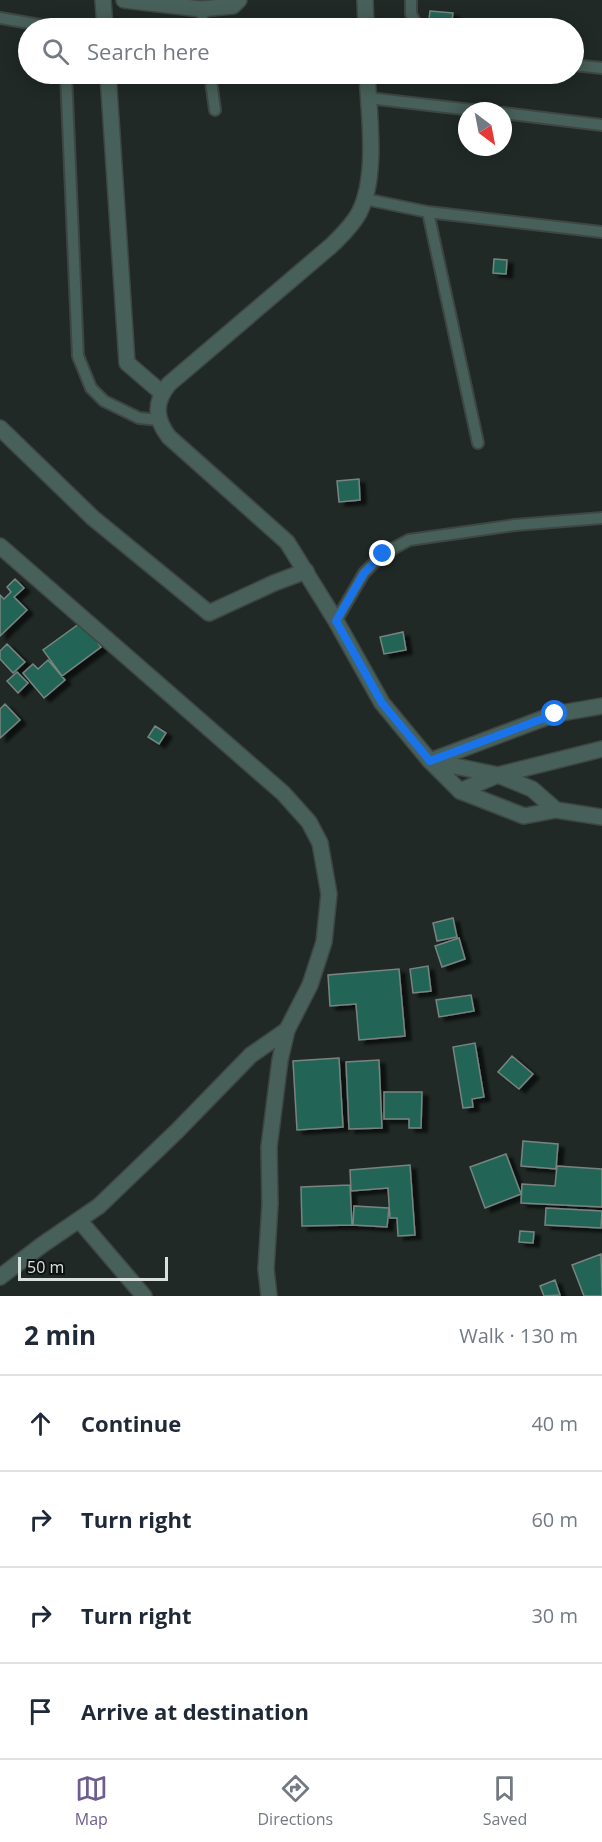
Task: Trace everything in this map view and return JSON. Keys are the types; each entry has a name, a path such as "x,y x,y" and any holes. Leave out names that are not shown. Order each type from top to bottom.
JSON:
{"street":[{"path":"103,0 104,18"},
{"path":"124,0 201,9 233,6 239,0"},
{"path":"365,0 366,18"},
{"path":"109,84 127,363 162,393"},
{"path":"367,84 370,164 365,198 359,213 332,245 169,384 158,403 161,427 169,437 281,535 306,571 382,703 430,761 460,791 524,816 556,810 602,817"},
{"path":"0,428 93,518 209,613 306,571"},
{"path":"0,546 283,793 309,822 320,843 329,894 324,942 310,985 286,1030 269,1147 268,1296"},
{"path":"430,761 555,714 602,706"},
{"path":"460,791 498,775 602,749"},
{"path":"430,761 498,775 532,789 556,810"},
{"path":"0,1276 99,1206 177,1131 251,1054 286,1030"},
{"path":"79,1220 144,1296"}],"lane":[{"path":"411,0 413,18"},
{"path":"201,9 202,18"},
{"path":"0,18 18,21"},
{"path":"584,66 602,68"},
{"path":"66,84 78,356 91,388 104,401 139,418 159,420"},
{"path":"211,84 215,110"},
{"path":"368,98 458,108"},
{"path":"512,114 602,125"},
{"path":"365,198 428,212 602,232"},
{"path":"428,212 478,443"},
{"path":"336,621 364,573 383,554 409,540 515,525 602,518"}],"building":[{"path":"430,11 453,13 452,18 429,18"},
{"path":"494,259 507,260 506,274 493,273"},
{"path":"359,479 360,500 339,502 337,481"},
{"path":"15,579 24,588 14,597 27,610 0,636 0,595 4,599 11,592 7,587"},
{"path":"83,621 101,647 62,676 43,650"},
{"path":"403,632 406,650 384,654 380,637"},
{"path":"7,644 25,662 13,673 0,659 0,651"},
{"path":"48,660 65,680 44,698 23,673 33,664 38,669"},
{"path":"17,672 28,683 18,693 7,681"},
{"path":"5,704 20,720 0,738 0,709"},
{"path":"155,726 166,733 159,744 148,737"},
{"path":"453,918 457,937 437,941 433,923"},
{"path":"459,938 465,959 442,967 435,946"},
{"path":"428,966 431,991 413,993 410,969"},
{"path":"399,969 405,1036 359,1040 356,1004 330,1006 328,975"},
{"path":"471,995 474,1011 439,1017 436,1000"},
{"path":"475,1043 484,1097 472,1099 473,1107 463,1108 453,1047"},
{"path":"512,1056 533,1074 519,1089 498,1072"},
{"path":"339,1058 343,1127 297,1130 293,1061"},
{"path":"379,1060 382,1128 349,1129 346,1062"},
{"path":"384,1092 422,1092 421,1128 409,1128 409,1119 384,1119"},
{"path":"523,1141 558,1144 556,1169 521,1166"},
{"path":"506,1154 521,1194 485,1208 470,1167"},
{"path":"410,1165 415,1235 398,1236 397,1218 390,1218 388,1188 351,1191 350,1170"},
{"path":"557,1166 602,1169 602,1207 521,1203 522,1184 555,1186"},
{"path":"350,1185 352,1225 302,1226 301,1187"},
{"path":"354,1206 389,1208 387,1227 353,1225"},
{"path":"546,1208 602,1211 601,1228 545,1225"},
{"path":"520,1231 534,1232 533,1243 519,1242"},
{"path":"601,1254 602,1296 584,1296 572,1265"},
{"path":"555,1280 560,1295 544,1296 540,1286"}],"route":[{"path":"383,554 364,573 336,621 382,703 430,761 555,714"}]}
